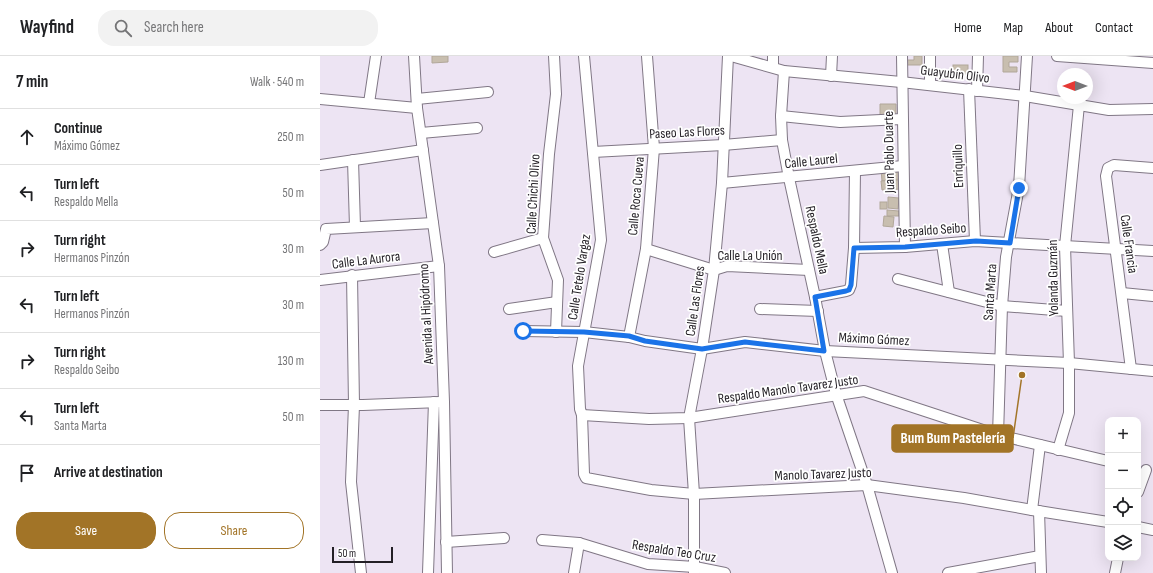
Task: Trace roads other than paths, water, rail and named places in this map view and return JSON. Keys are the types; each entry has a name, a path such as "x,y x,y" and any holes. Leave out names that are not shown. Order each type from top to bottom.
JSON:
{"street":[{"path":"369,103 376,56"},
{"name":"Avenida al Hipódromo","path":"414,56 417,104 439,266 439,402 447,573"},
{"name":"Calle Chichi Olivo","path":"554,56 556,94 542,238 558,280 556,332"},
{"name":"Calle Tetelo Vargaz","path":"584,56 601,240 578,366 580,409 582,415 584,474 586,478"},
{"name":"Calle Roca Cueva","path":"629,336 646,249 654,148 647,56"},
{"name":"Calle Las Flores","path":"694,570 694,494 689,418 702,349 714,270 722,183 728,56"},
{"name":"Guayubín Olivo","path":"731,56 784,71 1025,96 1109,110 1153,109"},
{"path":"773,56 773,67"},
{"path":"831,76 832,56"},
{"name":"Juan Pablo Duarte","path":"902,56 901,82 905,247"},
{"path":"930,56 930,85"},
{"name":"Enriquillo","path":"976,241 973,90 978,56"},
{"name":"Santa Marta","path":"998,435 1002,306 1006,257 1010,243 1019,188 1027,56"},
{"path":"1057,56 1153,63"},
{"name":"Respaldo Mella","path":"784,71 781,116 782,140 818,311 824,351 836,394 867,485 892,573"},
{"path":"320,99 369,103 417,104 488,92"},
{"name":"Yolanda Guzmán","path":"1058,450 1070,413 1065,246 1079,105"},
{"path":"781,116 840,122 902,119"},
{"path":"421,133 477,128"},
{"name":"Paseo Las Flores","path":"593,152 723,145 782,140"},
{"path":"320,165 423,150"},
{"path":"353,160 355,228"},
{"name":"Calle Francia","path":"1131,369 1106,176 1108,168 1114,165 1153,168"},
{"name":"Calle Laurel","path":"722,183 789,178 903,166"},
{"path":"815,297 849,290 851,285 854,248 855,171"},
{"path":"320,245 323,242 323,229 433,223"},
{"path":"494,252 542,238"},
{"name":"Respaldo Seibo","path":"854,248 905,247 976,241 1153,251"},
{"path":"942,244 949,292"},
{"name":"Calle La Unión","path":"646,249 714,270 727,266 809,270"},
{"name":"Calle La Aurora","path":"320,280 352,275 439,266"},
{"path":"352,275 354,405 351,482 361,573"},
{"path":"898,279 1002,306 1068,310"},
{"path":"1122,294 1153,296"},
{"path":"508,309 557,302"},
{"path":"760,309 818,311"},
{"name":"Máximo Gómez","path":"523,331 584,332 629,336 645,341 702,349 745,342 824,351 1069,362 1153,371"},
{"name":"Respaldo Manolo Tavarez Justo","path":"582,415 649,419 689,418 836,394 864,391 998,435 1105,460"},
{"path":"320,405 439,402 428,573"},
{"path":"1040,446 1035,511 1041,573"},
{"path":"1139,489 1146,470"},
{"name":"Manolo Tavarez Justo","path":"586,478 651,490 694,494 867,485 964,498 1105,522"},
{"path":"1141,528 1153,530"},
{"path":"446,542 504,538"},
{"name":"Respaldo Teo Cruz","path":"542,540 579,543 648,568 725,573"},
{"path":"574,573 579,543"},
{"path":"948,573 981,570 1040,556"},
{"path":"1115,573 1117,561"}],"place":[{"name":"Bum Bum Pastelería","path":"1022,375"}]}
